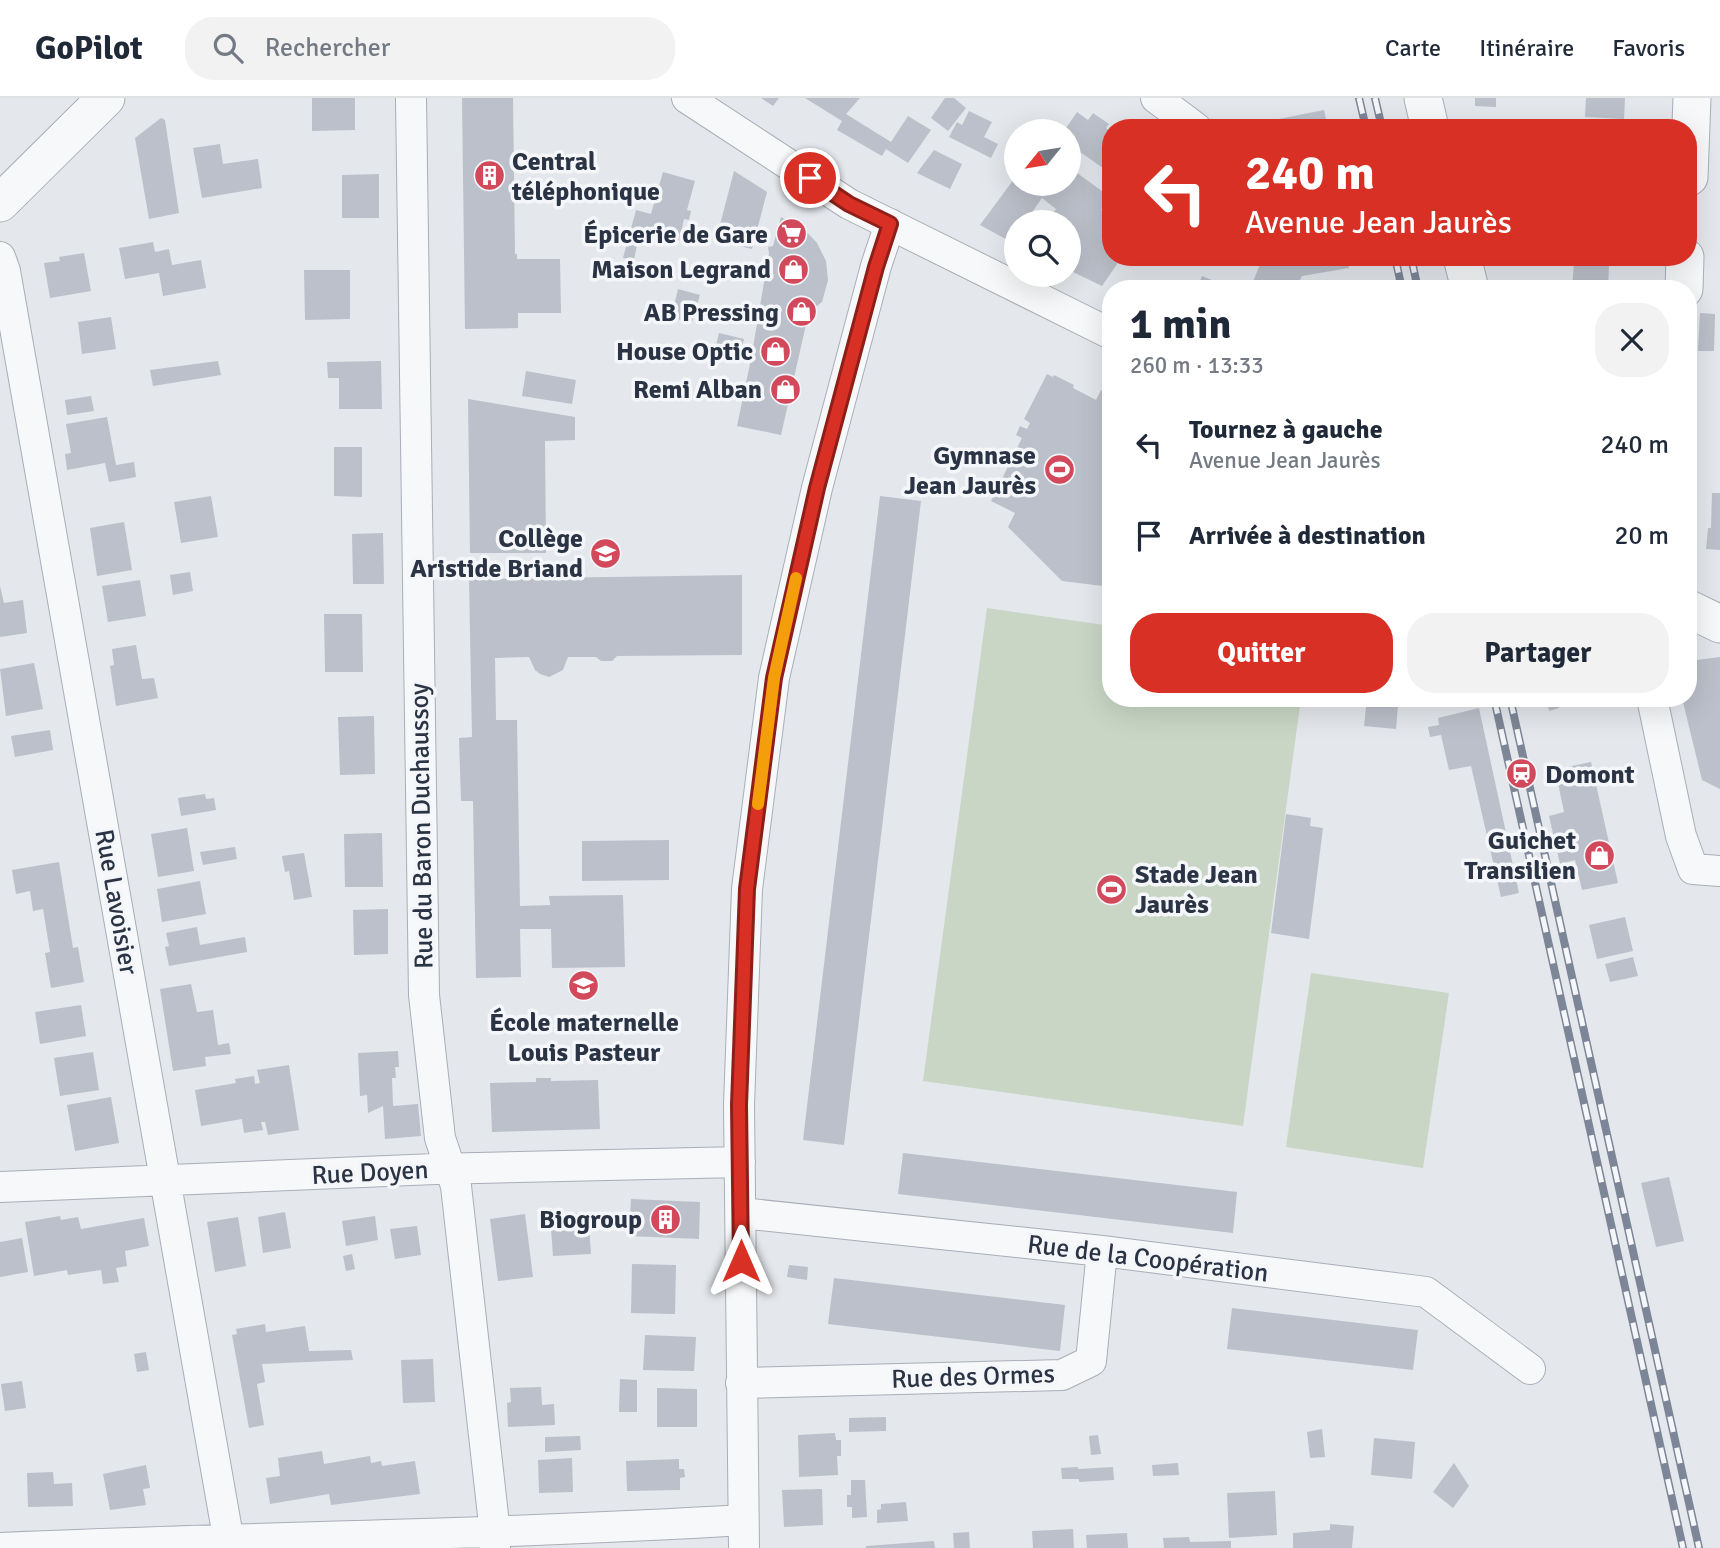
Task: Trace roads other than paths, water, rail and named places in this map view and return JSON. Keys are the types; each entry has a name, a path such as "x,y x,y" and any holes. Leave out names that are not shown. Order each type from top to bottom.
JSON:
{"street":[{"path":"0,203 106,98"},
{"name":"Rue du Baron Duchaussoy","path":"411,98 424,995 440,1138 456,1186 495,1540"},
{"path":"687,98 849,204 1102,330"},
{"path":"1156,98 1184,119"},
{"path":"1423,98 1428,119"},
{"path":"1691,119 1692,98"},
{"path":"0,1548 744,1534 740,1059 747,889 774,678 817,488 890,224"},
{"name":"Rue Lavoisier","path":"0,257 5,271 230,1543"},
{"path":"1697,613 1720,624"},
{"path":"1654,707 1681,836 1707,870"},
{"name":"Rue Doyen","path":"0,1187 451,1169 740,1162"},
{"name":"Rue de la Coopération","path":"741,1213 1102,1251 1426,1292 1530,1369"},
{"name":"Rue des Ormes","path":"741,1383 1062,1375 1091,1361 1102,1251"}],"railway":[{"path":"1359,98 1364,119"},
{"path":"1375,98 1380,119"},
{"path":"1397,266 1400,280"},
{"path":"1413,266 1416,280"},
{"path":"1496,707 1683,1548"},
{"path":"1512,707 1699,1548"}],"place":[{"name":"Central téléphonique","path":"489,176"},
{"name":"Épicerie de Gare","path":"791,234"},
{"name":"Maison Legrand","path":"794,269"},
{"name":"AB Pressing","path":"802,312"},
{"name":"House Optic","path":"776,351"},
{"name":"Remi Alban","path":"785,389"},
{"name":"Gymnase Jean Jaurès","path":"1059,470"},
{"name":"Collège Aristide Briand","path":"606,553"},
{"name":"Domont","path":"1522,774"},
{"name":"Guichet Transilien","path":"1599,855"},
{"name":"Stade Jean Jaurès","path":"1112,889"},
{"name":"École maternelle Louis Pasteur","path":"584,986"},
{"name":"Biogroup","path":"665,1219"}]}
